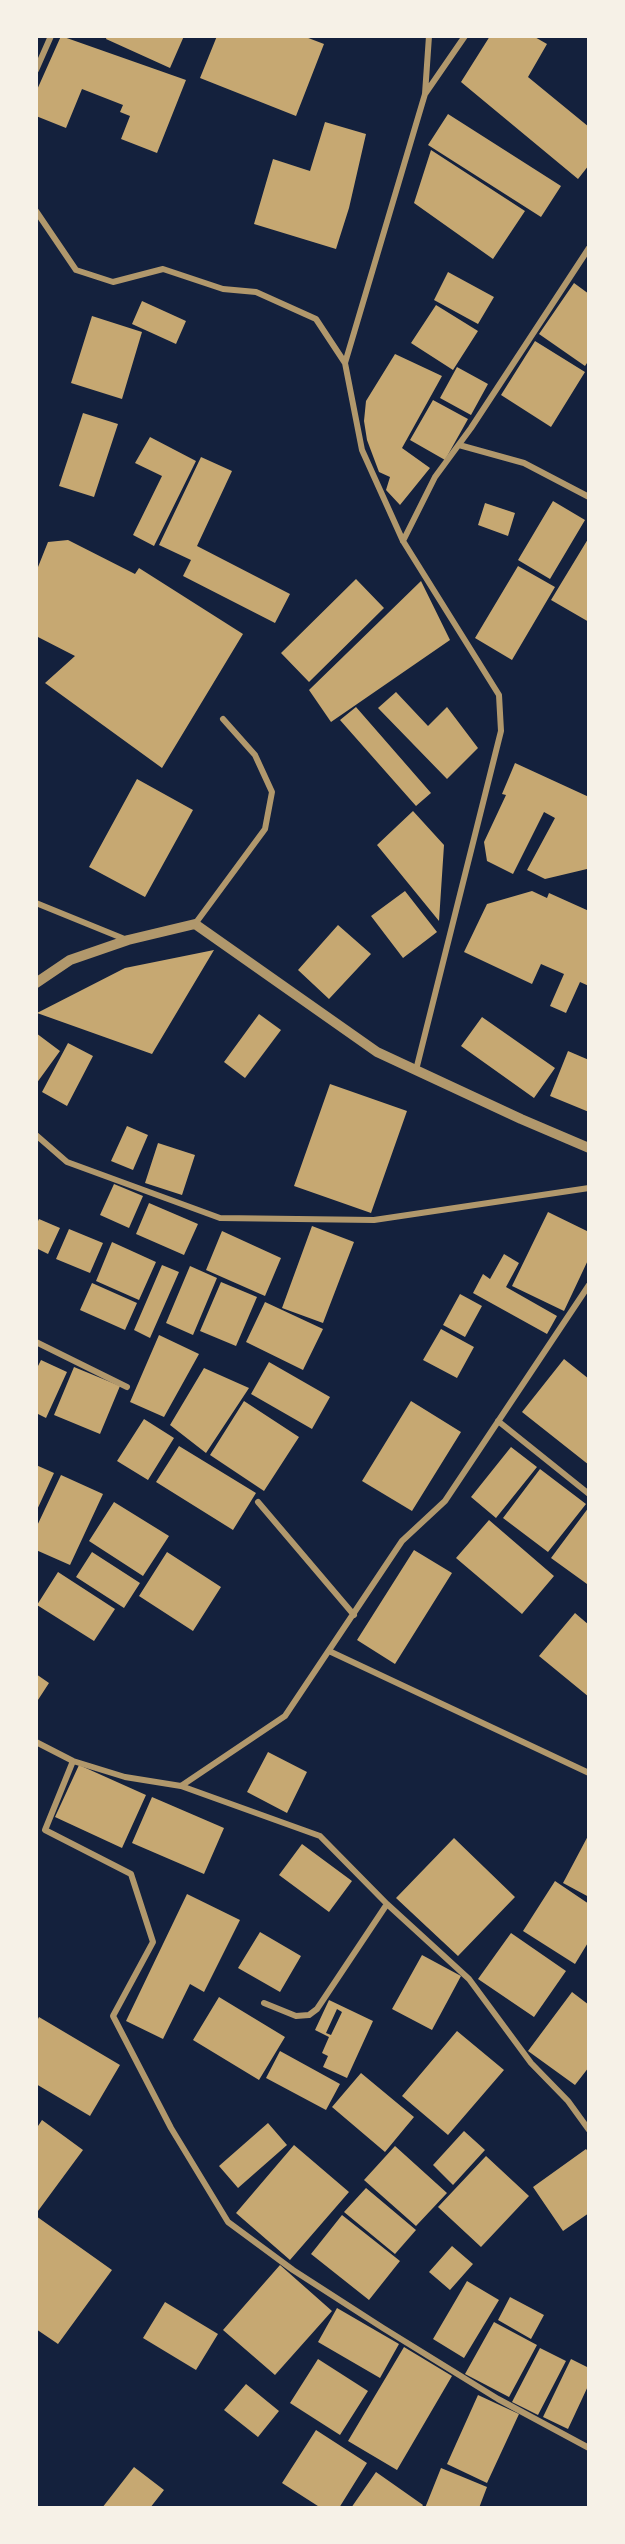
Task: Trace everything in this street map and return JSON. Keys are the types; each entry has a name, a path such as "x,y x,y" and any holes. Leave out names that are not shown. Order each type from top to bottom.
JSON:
{"street":[{"path":"36,70 51,36"},
{"path":"345,363 425,94 429,36"},
{"path":"425,94 465,36"},
{"path":"36,211 76,270 113,282 163,269 224,289 256,292 316,319 345,363 362,450 403,541 499,696 501,731 416,1070"},
{"path":"403,541 435,477 459,445 589,248"},
{"path":"459,445 524,463 589,497"},
{"path":"36,983 70,960 128,940 195,924 266,829 272,792 255,755 223,719"},
{"path":"36,903 128,940"},
{"path":"195,924 377,1052 520,1119 589,1148"},
{"path":"36,1135 67,1162 220,1218 374,1220 589,1188"},
{"path":"181,1786 285,1716 402,1541 445,1501 588,1288"},
{"path":"36,1342 127,1387"},
{"path":"498,1421 589,1494"},
{"path":"258,1502 354,1615"},
{"path":"329,1651 589,1773"},
{"path":"36,1742 73,1761 125,1776 181,1786 320,1836 387,1904 469,1979 531,2063 568,2101 589,2130"},
{"path":"73,1761 45,1830 131,1874 153,1942 113,2016 171,2128 228,2223 293,2270 383,2328 498,2399 589,2448"},
{"path":"264,2003 296,2016 309,2015 317,2009 387,1904"}],"building":[{"path":"61,36 186,80 157,153 121,139 130,116 120,112 123,105 82,89 66,128 36,116 36,92"},
{"path":"107,36 184,36 170,68 106,39"},
{"path":"217,36 303,36 324,44 296,116 200,78"},
{"path":"490,36 533,36 547,44 528,77 589,127 589,165 578,179 461,82"},
{"path":"448,114 561,186 541,217 428,145"},
{"path":"325,122 366,134 349,208 336,249 254,224 273,159 310,171"},
{"path":"431,150 525,211 493,259 414,203"},
{"path":"448,272 494,297 478,324 434,300"},
{"path":"574,283 589,294 589,360 585,366 539,334"},
{"path":"142,301 186,321 176,344 132,324"},
{"path":"436,305 478,331 453,370 411,343"},
{"path":"92,316 142,332 122,399 71,383"},
{"path":"535,341 585,372 551,427 501,395"},
{"path":"395,354 442,376 402,448 430,468 400,505 386,490 390,477 379,472 367,440 364,421 366,401"},
{"path":"457,367 488,384 471,415 440,398"},
{"path":"433,400 468,419 445,460 410,440"},
{"path":"83,413 118,424 94,497 59,486"},
{"path":"150,437 196,461 154,546 133,535 162,476 135,463"},
{"path":"201,457 232,471 197,546 290,594 275,623 183,576 191,560 159,545"},
{"path":"553,501 585,520 550,579 518,560"},
{"path":"485,503 515,513 508,536 478,525"},
{"path":"68,540 135,574 139,568 243,634 162,768 45,683 75,656 36,636 36,572 48,542"},
{"path":"589,540 589,622 551,600"},
{"path":"518,566 555,587 512,660 475,638"},
{"path":"356,579 384,608 309,682 281,653"},
{"path":"421,581 450,640 331,722 309,690"},
{"path":"396,692 428,726 447,707 478,748 447,779 378,708"},
{"path":"356,707 431,793 416,806 340,720"},
{"path":"515,763 589,797 589,866 587,869 545,879 527,870 555,818 544,812 513,874 487,861 484,842 506,795 502,794"},
{"path":"137,779 193,810 145,897 89,867"},
{"path":"413,811 444,845 439,921 377,845"},
{"path":"405,891 437,932 403,958 371,916"},
{"path":"532,891 547,898 549,893 589,911 589,986 580,982 566,1013 550,1006 564,974 541,964 532,984 464,952 487,904"},
{"path":"338,925 371,954 329,999 298,970"},
{"path":"214,950 152,1054 37,1013 125,968"},
{"path":"259,1014 281,1030 245,1078 224,1062"},
{"path":"482,1017 555,1068 534,1098 461,1046"},
{"path":"36,1033 60,1051 36,1084"},
{"path":"68,1043 93,1056 67,1106 42,1092"},
{"path":"568,1051 589,1060 589,1112 550,1096"},
{"path":"330,1084 407,1111 371,1213 294,1186"},
{"path":"127,1126 148,1135 133,1170 111,1161"},
{"path":"158,1143 195,1155 182,1195 145,1183"},
{"path":"114,1184 143,1196 129,1228 100,1215"},
{"path":"149,1203 198,1224 184,1255 136,1234"},
{"path":"548,1212 589,1232 589,1258 564,1311 512,1286"},
{"path":"39,1219 60,1228 48,1254 36,1248 36,1225"},
{"path":"312,1226 354,1242 323,1323 282,1308"},
{"path":"69,1229 103,1243 90,1273 56,1259"},
{"path":"222,1231 281,1258 265,1296 206,1270"},
{"path":"112,1242 156,1262 139,1300 96,1281"},
{"path":"504,1254 519,1263 506,1287 557,1316 547,1334 473,1293 483,1274 490,1279"},
{"path":"162,1265 179,1272 150,1338 134,1330"},
{"path":"190,1266 217,1278 193,1335 166,1323"},
{"path":"221,1282 257,1297 236,1346 200,1331"},
{"path":"92,1283 137,1303 125,1330 80,1310"},
{"path":"460,1294 482,1306 465,1337 443,1325"},
{"path":"265,1302 323,1329 303,1370 246,1342"},
{"path":"441,1329 474,1347 457,1378 423,1360"},
{"path":"159,1335 199,1354 164,1417 130,1402"},
{"path":"564,1359 589,1379 589,1465 522,1412"},
{"path":"41,1360 67,1372 46,1418 36,1413 36,1370"},
{"path":"269,1362 330,1397 312,1429 251,1394"},
{"path":"74,1367 120,1386 100,1434 54,1415"},
{"path":"204,1368 249,1388 206,1453 170,1425"},
{"path":"244,1401 299,1437 264,1491 210,1455"},
{"path":"411,1401 461,1432 412,1511 362,1481"},
{"path":"144,1419 174,1438 148,1480 117,1461"},
{"path":"179,1446 256,1493 233,1530 156,1482"},
{"path":"511,1447 537,1467 496,1518 471,1497"},
{"path":"36,1465 54,1473 36,1512"},
{"path":"540,1469 586,1504 548,1552 503,1518"},
{"path":"61,1475 103,1494 70,1565 36,1550 36,1528"},
{"path":"114,1502 169,1536 143,1576 89,1541"},
{"path":"589,1507 589,1582 587,1584 551,1558"},
{"path":"489,1520 554,1576 522,1614 456,1558"},
{"path":"414,1550 452,1573 395,1664 357,1640"},
{"path":"92,1552 140,1583 124,1608 76,1577"},
{"path":"167,1552 221,1587 193,1631 139,1596"},
{"path":"58,1572 115,1609 94,1641 37,1605"},
{"path":"575,1613 589,1625 589,1697 539,1656"},
{"path":"36,1674 49,1683 36,1703"},
{"path":"268,1752 307,1772 287,1813 247,1792"},
{"path":"79,1765 146,1795 122,1848 55,1817"},
{"path":"152,1797 224,1828 204,1874 132,1843"},
{"path":"589,1834 589,1897 563,1883"},
{"path":"454,1838 515,1897 458,1956 396,1898"},
{"path":"302,1844 352,1881 329,1912 279,1875"},
{"path":"555,1881 589,1904 589,1941 575,1964 523,1931"},
{"path":"187,1894 240,1920 204,1992 190,1984 163,2039 126,2021"},
{"path":"260,1932 301,1956 280,1992 238,1968"},
{"path":"511,1933 566,1971 534,2017 478,1979"},
{"path":"422,1955 461,1976 432,2030 392,2009"},
{"path":"572,1992 589,2005 589,2067 575,2085 528,2051"},
{"path":"219,1997 285,2037 259,2080 193,2040"},
{"path":"329,2000 373,2021 347,2078 323,2067 328,2056 322,2053 329,2037 315,2030","holes":["337,2009 342,2012 331,2035 326,2033"]},
{"path":"39,2017 120,2065 90,2116 36,2084 36,2023"},
{"path":"457,2031 504,2070 448,2135 402,2096"},
{"path":"280,2051 340,2084 326,2110 266,2078"},
{"path":"361,2073 414,2117 385,2152 332,2107"},
{"path":"42,2120 83,2150 38,2211 36,2209 36,2129"},
{"path":"268,2123 287,2145 238,2188 219,2166"},
{"path":"464,2131 485,2150 453,2185 433,2165"},
{"path":"294,2145 349,2192 290,2260 236,2213"},
{"path":"395,2146 447,2193 416,2226 364,2180"},
{"path":"586,2149 589,2153 589,2213 563,2231 533,2187"},
{"path":"486,2156 529,2196 481,2247 438,2207"},
{"path":"366,2188 416,2230 395,2254 344,2212"},
{"path":"342,2215 400,2261 369,2300 311,2254"},
{"path":"36,2216 112,2270 58,2344 36,2329"},
{"path":"452,2246 473,2264 450,2290 429,2272"},
{"path":"280,2265 332,2311 275,2375 223,2330"},
{"path":"467,2281 499,2300 464,2358 433,2339"},
{"path":"510,2297 544,2315 531,2339 498,2320"},
{"path":"165,2302 218,2334 196,2370 143,2338"},
{"path":"337,2308 399,2344 380,2378 318,2342"},
{"path":"494,2322 537,2345 509,2397 465,2374"},
{"path":"404,2347 452,2376 397,2470 348,2441"},
{"path":"540,2348 566,2361 538,2415 512,2402"},
{"path":"318,2359 368,2391 340,2435 290,2403"},
{"path":"571,2359 589,2368 589,2384 568,2429 543,2417"},
{"path":"246,2384 279,2411 258,2437 224,2410"},
{"path":"478,2395 519,2414 487,2483 447,2464"},
{"path":"316,2430 367,2463 339,2508 321,2508 282,2483"},
{"path":"134,2467 164,2490 150,2508 102,2508"},
{"path":"441,2468 487,2487 479,2508 425,2508"},
{"path":"376,2472 423,2505 421,2508 351,2508"}]}
